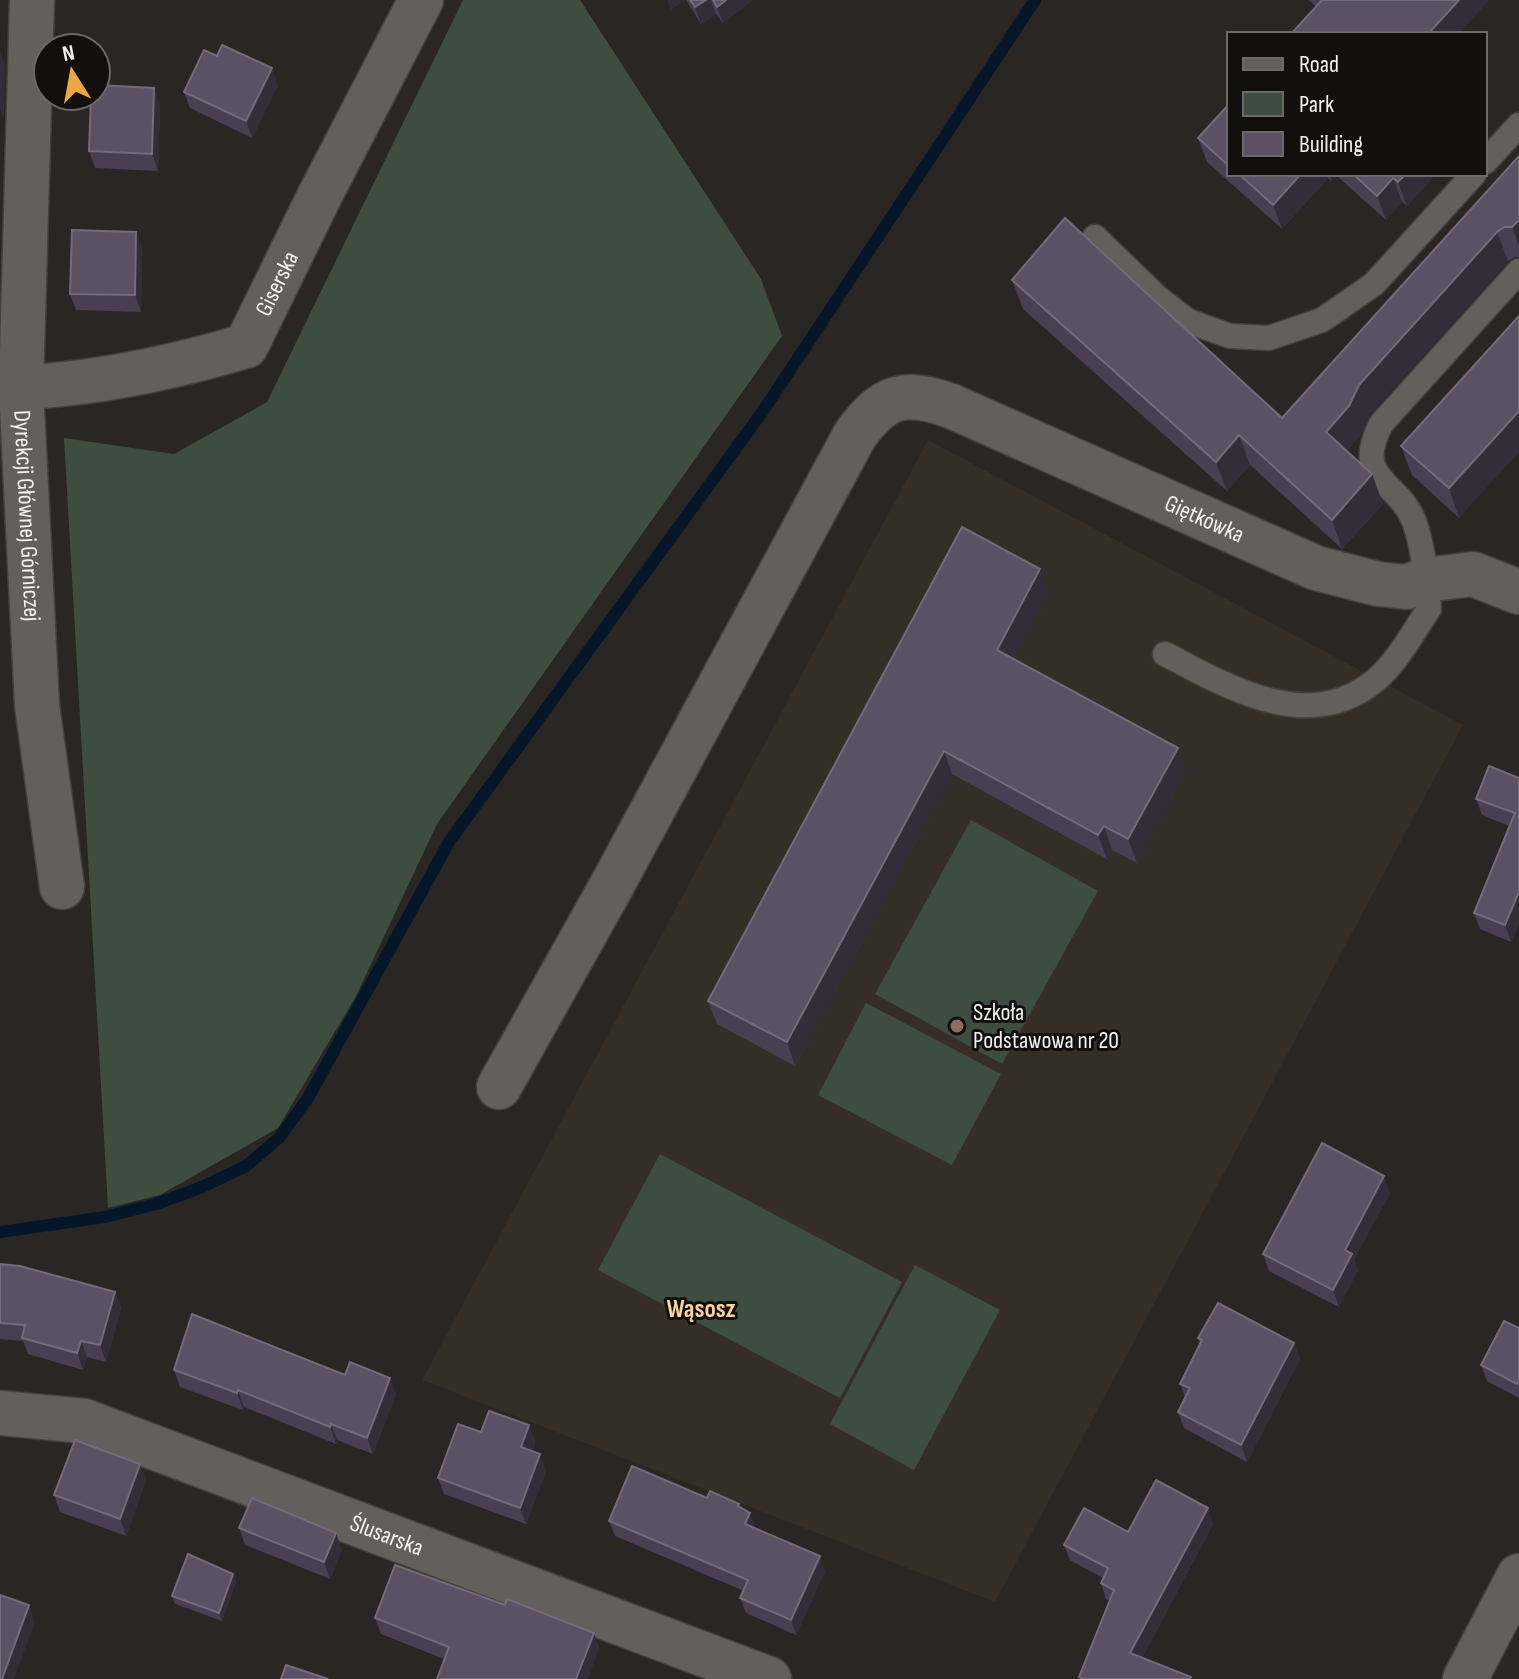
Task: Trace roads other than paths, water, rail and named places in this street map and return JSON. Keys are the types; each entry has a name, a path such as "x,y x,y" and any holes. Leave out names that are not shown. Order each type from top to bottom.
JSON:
{"street":[{"name":"Dyrekcji Głównej Górniczej","path":"32,0 10,388 37,705 62,887"},
{"name":"Giserska","path":"10,388 128,376 246,346 421,0"},
{"name":"Giętkówka","path":"499,1087 611,887 855,435 879,407 898,399 925,397 951,406 1316,568 1378,584 1406,587 1426,580 1473,574 1519,592"},
{"name":"Ślusarska","path":"0,1413 84,1421 769,1679"},
{"path":"1465,1679 1519,1576"}],"lane":[{"path":"1487,160 1519,125"},
{"path":"1095,237 1158,298 1188,321 1230,336 1269,338 1322,320 1374,284 1472,176"},
{"path":"1165,654 1229,688 1288,705 1320,707 1340,702 1377,679 1429,609 1413,518 1385,487 1374,469 1371,443 1381,424 1519,271"}],"waterway":[{"path":"0,1232 105,1217 156,1204 246,1166 279,1138 308,1098 449,842 763,411 1035,0"}],"place":[{"name":"Szkoła Podstawowa nr 20","path":"957,1026"}],"district":[{"name":"Wąsosz","path":"701,1308"}]}
